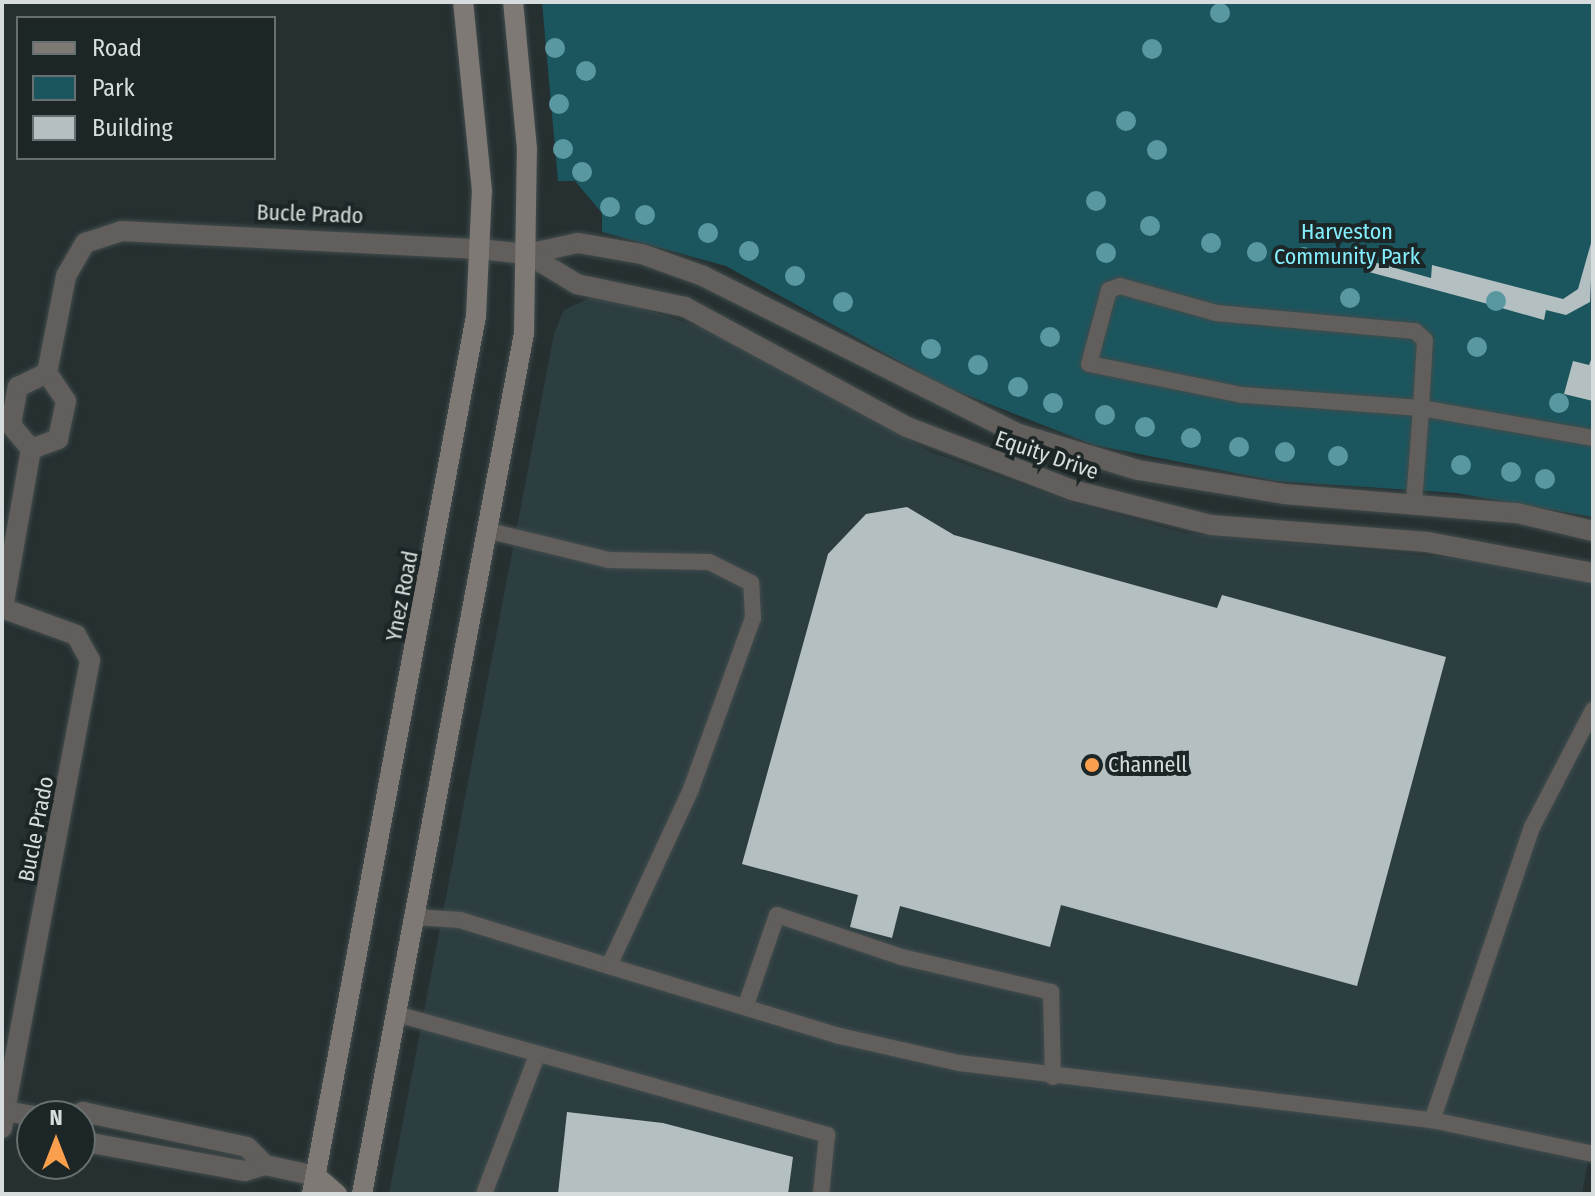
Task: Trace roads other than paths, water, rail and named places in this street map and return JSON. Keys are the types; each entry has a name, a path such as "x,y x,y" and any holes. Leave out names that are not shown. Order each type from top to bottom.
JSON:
{"main road":[{"name":"Ynez Road","path":"314,1185 459,424 479,249 482,191 463,2"},
{"path":"362,1194 524,333 527,149 513,2"},
{"path":"314,1185 337,1194"}],"street":[{"name":"Bucle Prado","path":"47,373 66,276 85,243 121,231 479,249"},
{"name":"Equity Drive","path":"479,249 527,254 578,243 691,271 957,406 1126,467 1284,494 1414,502 1593,531"},
{"name":"Equity Drive","path":"527,254 577,284 685,307 907,427 1072,490 1211,525 1427,542 1593,573"},
{"path":"47,373 66,401 58,439 31,449 11,425 18,387 47,373"},
{"name":"Bucle Prado","path":"4,1120 90,660 76,635 3,608 31,449"},
{"path":"96,1117 174,1129 247,1147 265,1165 314,1185"},
{"path":"107,1147 113,1118"},
{"path":"168,1160 174,1129"},
{"path":"96,1145 168,1160 245,1171 265,1165"}],"lane":[{"path":"1414,502 1421,408 1425,340 1415,331 1342,330 1216,313 1120,286 1109,290 1085,357 1102,367 1242,395 1421,408 1593,438"},
{"path":"486,530 609,560 709,562 751,583 753,618 733,681 609,966"},
{"path":"1432,1120 1532,827 1593,710"},
{"path":"746,1005 777,915 902,957 1051,992 1053,1077"},
{"path":"415,917 460,920 840,1036 1053,1077 1114,1078 1432,1120 1593,1154"},
{"path":"397,1014 827,1135 821,1194"},
{"path":"484,1194 537,1055"}],"place":[{"name":"Channell","path":"1092,765"}],"park label":[{"name":"Harveston Community Park","path":"1347,244"}]}
